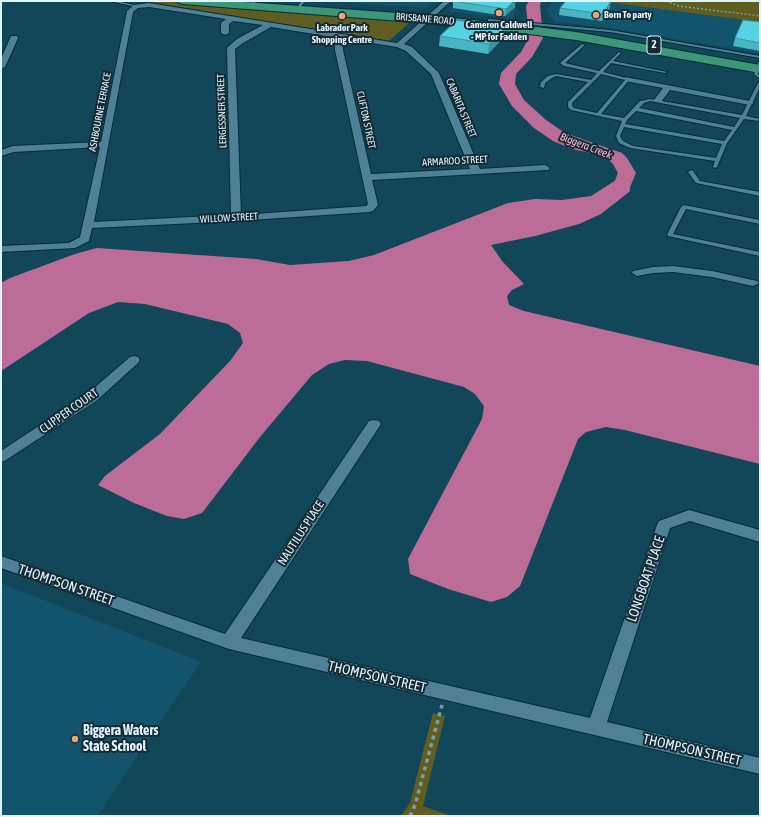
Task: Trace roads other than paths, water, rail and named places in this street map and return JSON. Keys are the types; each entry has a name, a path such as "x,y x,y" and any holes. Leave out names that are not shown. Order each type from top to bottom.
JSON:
{"highway":[{"name":"BRISBANE ROAD","path":"183,1 489,20 518,25"},
{"name":"BRISBANE ROAD","path":"248,1 302,3 550,28 760,66"}],"street":[{"path":"136,6 149,6 399,45 448,1"},
{"name":"ASHBOURNE TERRACE","path":"1,249 71,246 85,239 105,144 130,11 136,6"},
{"path":"225,33 225,23 231,19"},
{"name":"LERGESSNER STREET","path":"236,218 231,48 269,24"},
{"name":"CLIFTON STREET","path":"344,37 339,42 340,50 373,205 370,209"},
{"path":"1,67 14,38"},
{"name":"CABARITA STREET","path":"399,45 409,49 435,73 476,171"},
{"path":"628,79 750,103"},
{"path":"658,100 668,86"},
{"path":"1,153 13,149 105,144"},
{"name":"ARMAROO STREET","path":"367,177 544,168"},
{"name":"WILLOW STREET","path":"88,225 236,218 370,209"},
{"path":"637,273 653,270 673,269 712,274 758,284"},
{"name":"CLIPPER COURT","path":"1,457 91,398 134,360"},
{"name":"NAUTILUS PLACE","path":"229,642 374,424"},
{"name":"LONGBOAT PLACE","path":"596,728 664,525 689,516 760,536"},
{"name":"THOMPSON STREET","path":"1,562 229,642 760,766"}],"lane":[{"path":"112,1 136,6"},
{"name":"BRISBANE ROAD","path":"550,28 588,28 760,66"},
{"path":"583,45 562,63 565,65 628,79 598,114"},
{"path":"619,53 570,103 570,107 573,109 625,120"},
{"path":"610,62 665,72"},
{"path":"542,87 543,82 550,76 556,75 591,81"},
{"path":"716,167 725,143 744,117 760,83"},
{"path":"718,160 632,147 621,142 618,136 625,120 642,102 650,100 658,100 760,120"},
{"path":"635,109 735,129"},
{"path":"622,125 725,143"},
{"path":"691,172 698,182 760,194"},
{"path":"760,222 684,207 670,235 760,254"}],"waterway":[{"name":"Biggera Creek","path":"535,1 533,6 536,38 527,54 509,73 507,84 518,103 540,124 559,137 578,145 596,149 616,157 621,162 627,173 621,188 608,199"}],"place":[{"name":"Cameron Caldwell - MP for Fadden","path":"499,13"},
{"name":"Born To party","path":"596,15"},
{"name":"Labrador Park Shopping Centre","path":"342,16"},
{"name":"Biggera Waters State School","path":"75,739"}]}
